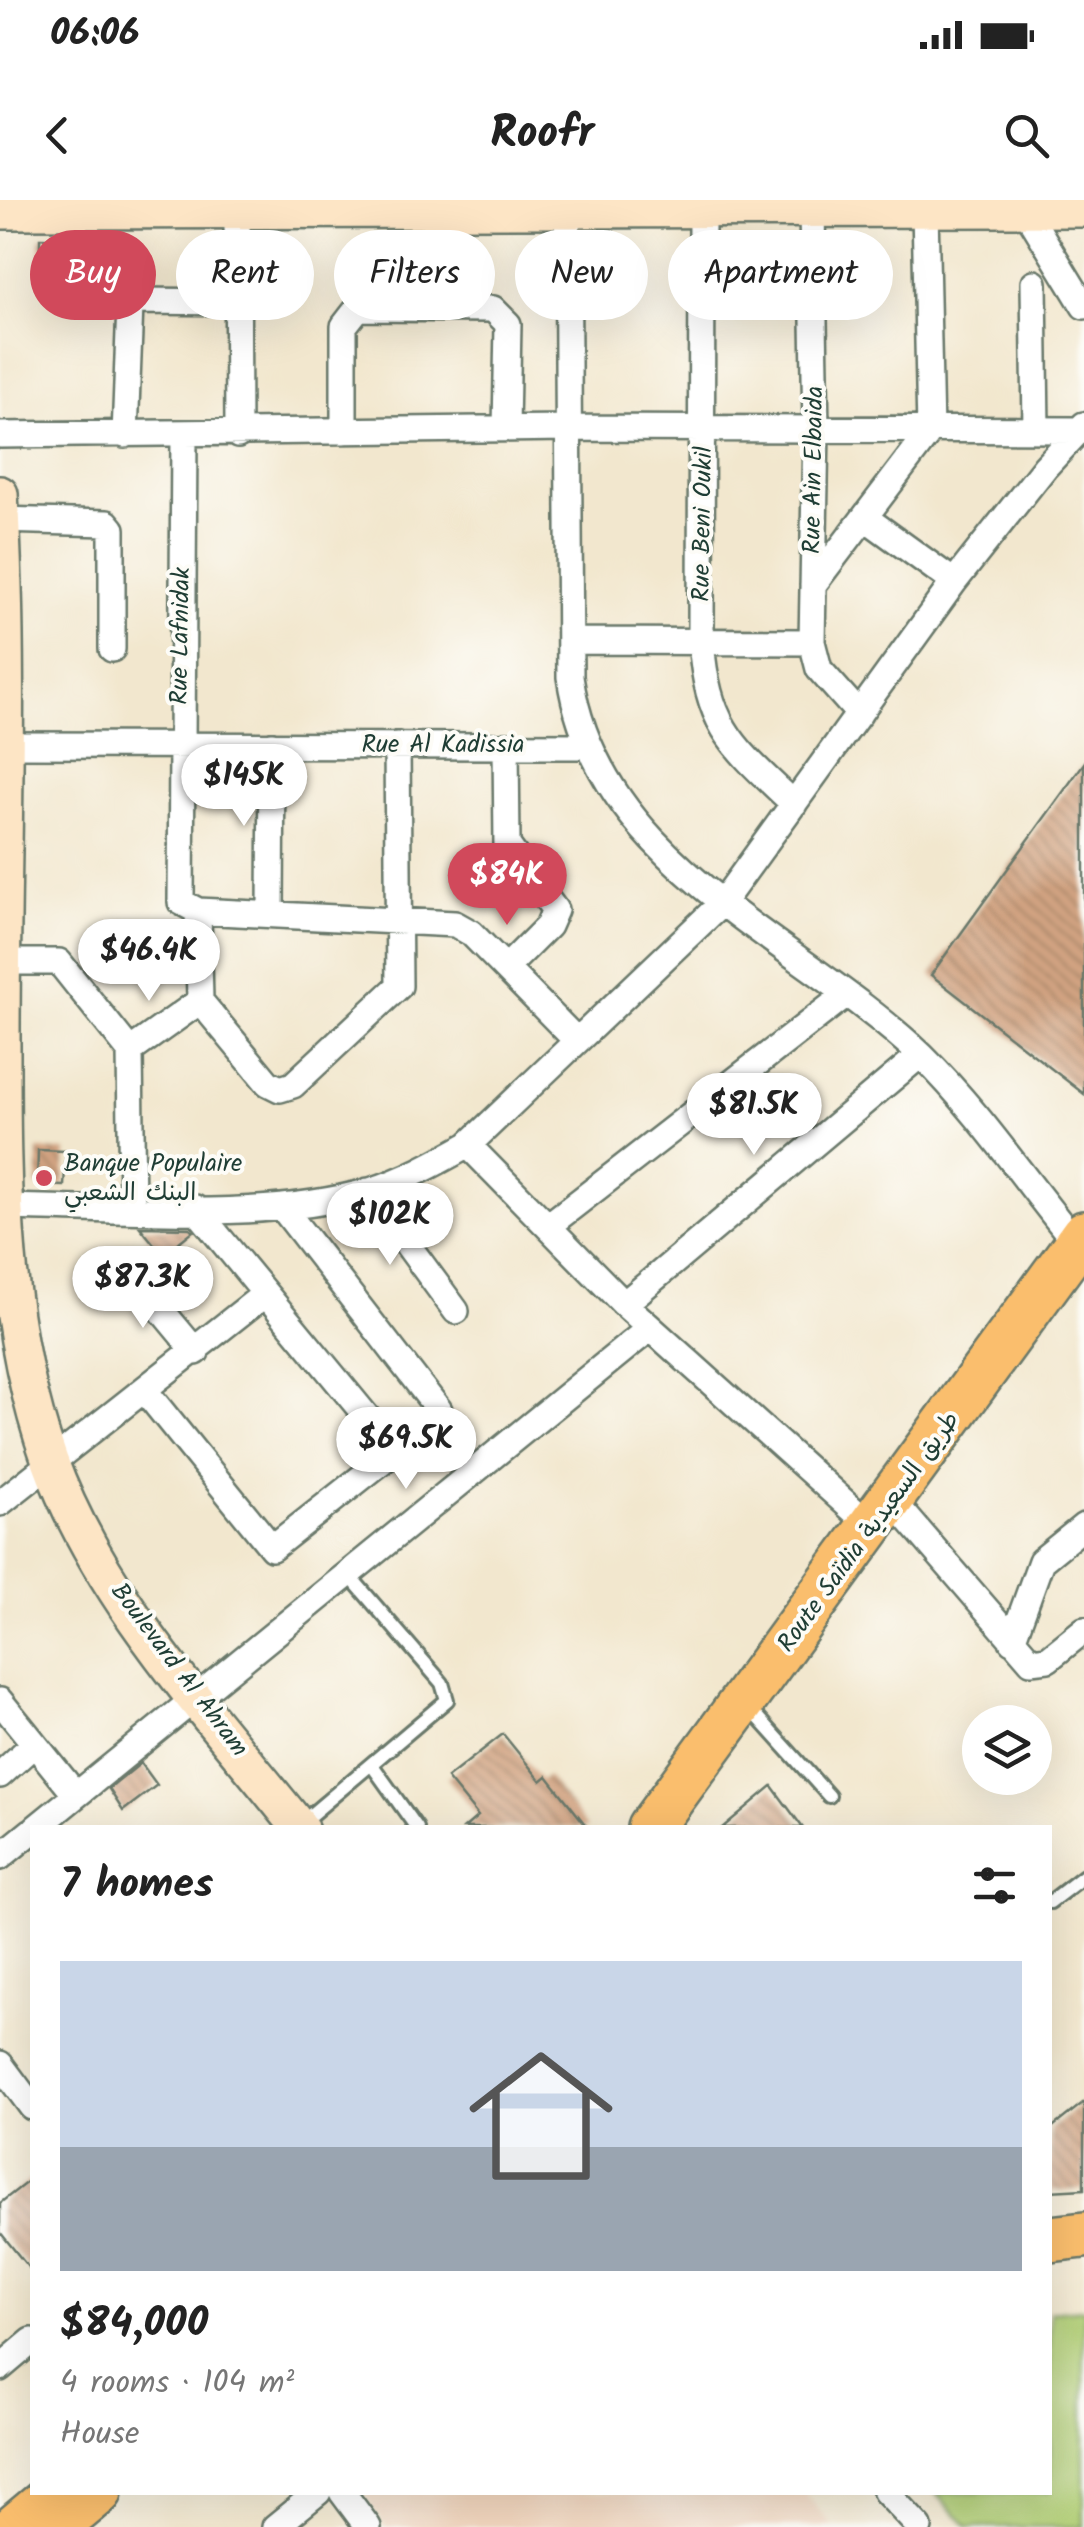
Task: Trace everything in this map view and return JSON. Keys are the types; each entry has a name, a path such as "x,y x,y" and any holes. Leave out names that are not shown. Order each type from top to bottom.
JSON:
{"highway":[{"name":"Route Saïdia طريق السعيدية","path":"652,1825 746,1702 1080,1239"},
{"path":"1052,2239 1084,2236"},
{"path":"1052,2269 1084,2265"},
{"path":"15,2527 53,2495"},
{"path":"57,2527 96,2495"}],"street":[{"path":"568,206 570,642 576,712 586,746 626,812 722,903 920,1055 1080,1239"},
{"path":"0,211 568,206 702,211 1084,209"},
{"path":"1024,209 1084,306"},
{"name":"Rue Ain Elbaida","path":"812,210 816,429 812,642 826,678 859,714"},
{"path":"813,585 867,519 930,431 925,210"},
{"path":"236,211 236,230"},
{"name":"Rue Beni Oukil","path":"702,211 701,641 705,687 720,725 735,748 794,804"},
{"path":"1034,283 1036,430"},
{"path":"125,435 130,305 136,301 176,301"},
{"path":"344,431 344,326 358,308 493,308 502,313 508,324 506,428"},
{"path":"237,320 238,435"},
{"path":"0,435 704,427 1082,433"},
{"path":"1,1218 132,1208 282,1206 368,1192 417,1174 468,1145 722,903 954,582 1029,489 1082,433"},
{"name":"Rue Lafnidak","path":"184,435 180,745 188,904 200,1001"},
{"path":"0,511 112,528 112,648"},
{"name":"Boulevard Al Ahram","path":"0,511 1,1218 20,1347 50,1462 111,1580 196,1698 297,1825"},
{"path":"867,519 954,582"},
{"path":"570,642 812,642"},
{"name":"Rue Al Kadissia","path":"1,745 586,746"},
{"path":"270,913 272,745"},
{"path":"130,1051 200,1001 268,1083 280,1089 293,1085 395,994 400,980 398,745"},
{"path":"506,745 506,845 555,910 548,926 506,968"},
{"path":"188,904 270,913 399,918 463,928 577,1041"},
{"path":"2,962 59,962 130,1051 132,1208"},
{"path":"549,1225 844,996"},
{"path":"624,1304 920,1055"},
{"path":"468,1145 650,1328 882,1513 1031,1661 1048,1659 1084,1630"},
{"path":"368,1192 456,1311"},
{"path":"146,1392 272,1548 436,1414 438,1404 282,1206"},
{"path":"195,1208 395,1451"},
{"path":"132,1274 196,1352"},
{"path":"0,1504 265,1294"},
{"path":"39,1825 650,1328"},
{"path":"1012,1642 1040,1562 1084,1526"},
{"path":"0,1701 76,1795"},
{"path":"0,1775 34,1744"},
{"path":"0,1857 30,1832"},
{"path":"0,2064 17,2101"},
{"path":"0,2368 30,2343"},
{"path":"275,2527 314,2495"},
{"path":"344,2495 368,2527"},
{"path":"889,2495 920,2527"}],"lane":[{"path":"301,1825 442,1706 448,1691 348,1574"},
{"path":"746,1702 829,1796"},
{"path":"372,1765 415,1825"},
{"path":"1052,1900 1084,1876"}],"shaded area":[{"path":"807,2495 833,2527 387,2527 365,2496"}],"green space":[{"path":"1084,2309 1084,2527 968,2527 938,2495 1052,2495 1052,2312"}],"building":[{"path":"1084,763 1084,1094 931,975"},
{"path":"38,1150 66,1151 64,1186 37,1185"},
{"path":"140,1227 190,1228 193,1231 163,1255"},
{"path":"503,1734 541,1781 547,1776 586,1825 468,1825 478,1816 447,1778"},
{"path":"141,1763 157,1785 123,1811 109,1789"},
{"path":"772,1786 801,1825 726,1825"},
{"path":"1084,2102 1084,2189 1052,2191 1052,2127"},
{"path":"30,2180 30,2270 0,2232 0,2203"}],"place":[{"name":"Banque Populaire البنك الشعبي","path":"44,1178"}]}
